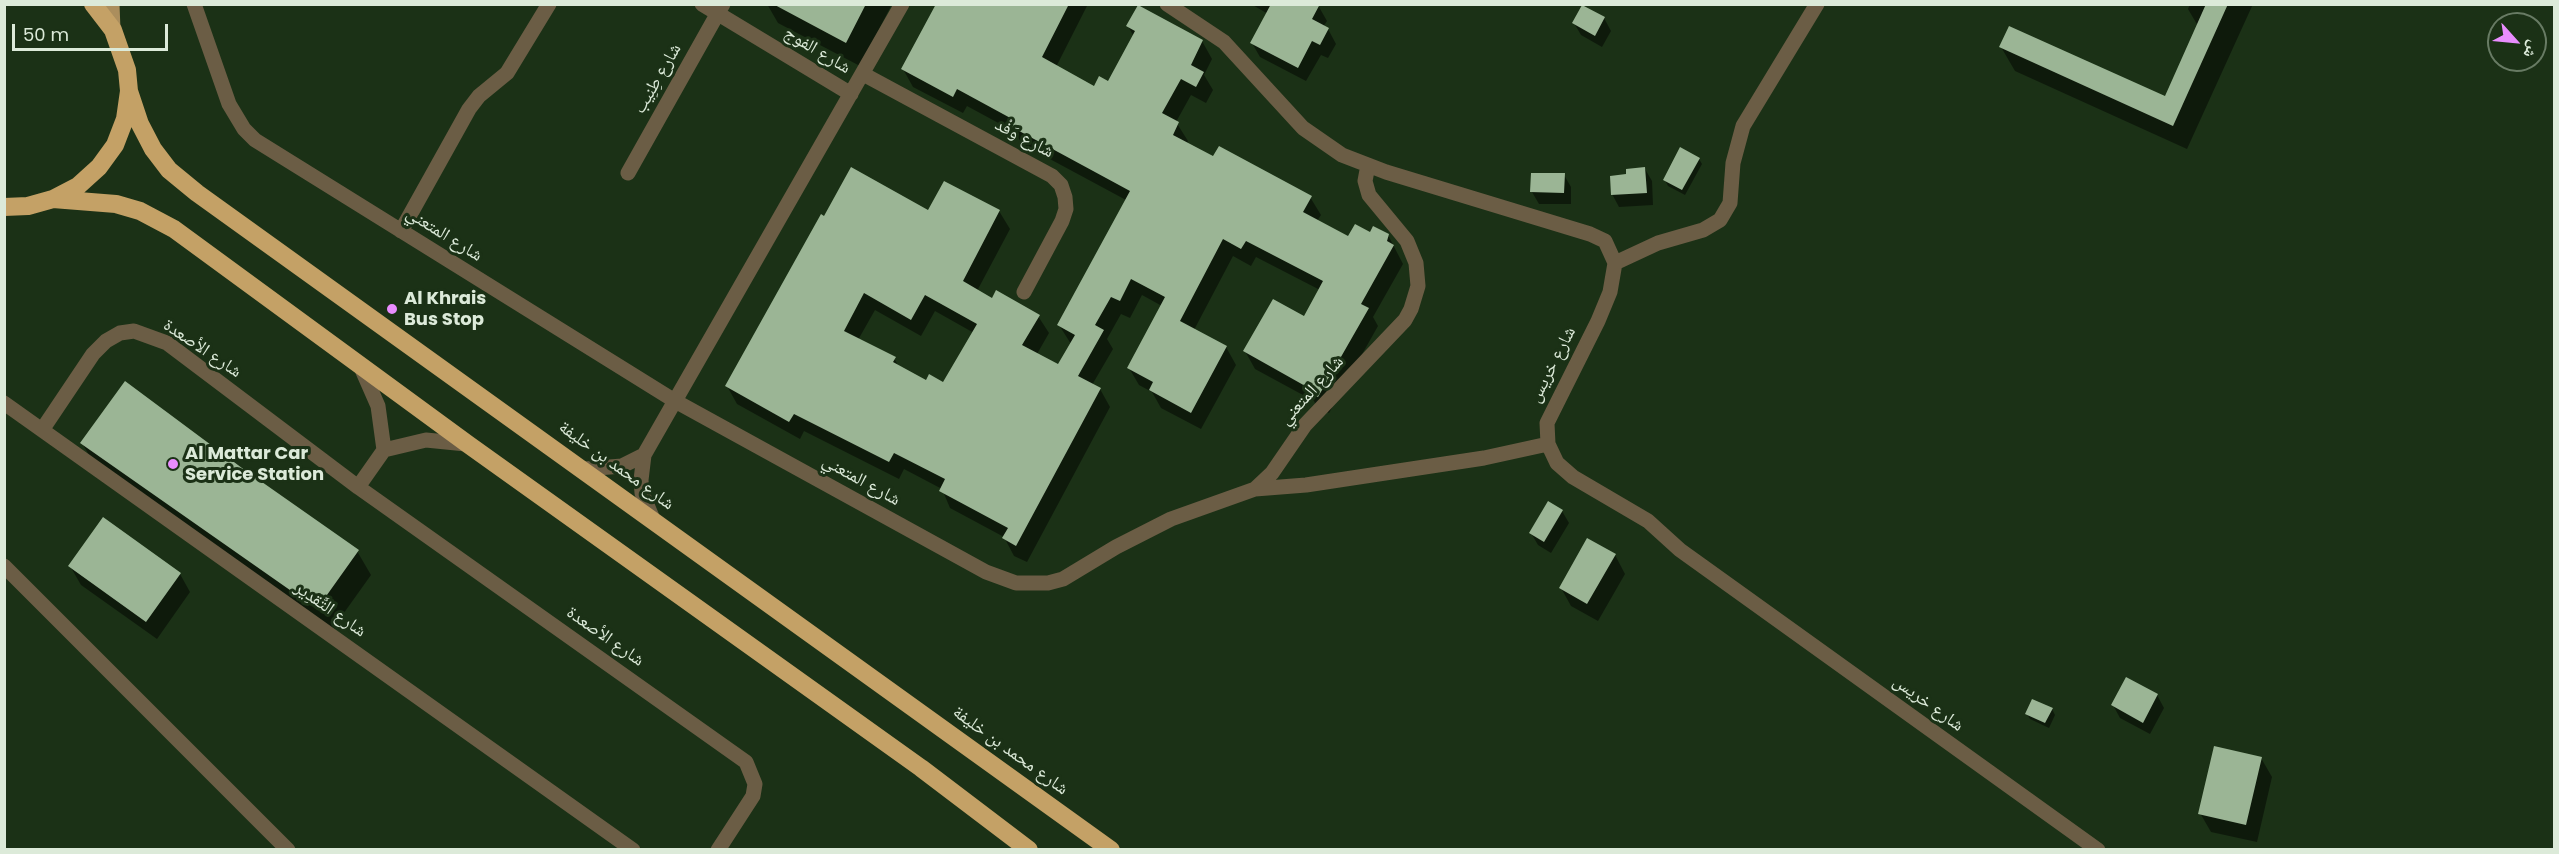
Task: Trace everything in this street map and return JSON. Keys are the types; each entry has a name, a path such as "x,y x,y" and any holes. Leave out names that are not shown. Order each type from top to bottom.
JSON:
{"highway":[{"path":"4,207 28,206 53,199 78,186 104,160 115,145 125,119 129,91 122,49 113,30 93,4"},
{"name":"شارع محمد بن خليفة","path":"129,91 140,124 153,149 169,170 197,193 652,517 1111,849"},
{"path":"53,199 116,204 140,211 174,229 469,445 921,768 1029,849"}],"main road":[{"path":"112,4 113,30"}],"street":[{"name":"شارع المتعني","path":"194,4 229,104 244,129 269,150 675,401 986,572 1016,583 1048,583 1063,579 1125,542 1171,519 1256,489 1272,473 1305,425 1404,320 1415,298 1418,274 1413,251 1369,195 1365,181 1368,165"},
{"path":"401,231 469,109 479,96 507,73 549,4"},
{"name":"شارع الفوج","path":"702,4 721,9 851,94"},
{"path":"652,517 641,487 644,455 902,4"},
{"path":"1167,4 1224,42 1312,136 1342,155 1598,237 1610,248 1615,263 1658,243 1703,230 1720,220 1730,203 1733,163 1743,126 1817,4"},
{"name":"شارع طِنِيب","path":"628,173 721,9"},
{"name":"شارع وَفْد","path":"863,74 1052,176 1060,185 1065,196 1066,209 1062,221 1024,292"},
{"name":"شارع خريس","path":"1615,263 1613,279 1601,313 1550,413 1546,434 1548,444 1551,454 1564,471 1648,521 1680,550 2098,849"},
{"name":"شارع الأصعدة","path":"42,430 93,354 113,337 134,331 167,343 358,487 746,762 754,784 753,796 718,849"},
{"path":"360,365 378,406 384,450"},
{"name":"شارع التَّقدِير","path":"4,403 633,849"},
{"path":"358,487 384,450 426,440 469,445"},
{"path":"1256,489 1306,485 1484,458 1548,444"},
{"path":"585,469 622,466 644,455"},
{"path":"4,566 288,849"}],"building":[{"path":"773,4 866,4 846,43"},
{"path":"936,4 1069,4 1042,57 1094,86 1099,76 1108,81 1135,31 1126,26 1138,5 1203,40 1191,65 1204,72 1196,87 1181,79 1162,113 1179,122 1173,135 1213,156 1219,146 1312,196 1303,212 1348,236 1355,224 1370,232 1373,226 1389,234 1387,241 1394,245 1361,304 1369,308 1318,397 1305,390 1307,387 1243,351 1273,299 1304,316 1323,281 1246,241 1241,249 1223,239 1180,321 1227,346 1191,413 1149,390 1153,382 1127,368 1165,297 1131,279 1120,301 1111,297 1095,325 1104,330 1078,376 1101,388 1016,546 1002,538 1008,528 939,491 945,479 894,453 889,462 794,414 789,422 725,386 821,214 824,216 851,167 928,210 944,181 1000,210 963,281 992,298 996,290 1040,315 1022,345 1058,364 1075,335 1057,325 1130,191 1010,126 1014,120 957,89 953,97 901,69","holes":["864,293 911,320 925,295 977,324 943,382 929,374 926,380 893,362 896,357 844,331"]},
{"path":"1271,4 1320,4 1312,19 1329,28 1320,45 1312,41 1298,68 1250,43"},
{"path":"2206,4 2228,4 2173,126 1999,47 2009,26 2165,96"},
{"path":"1582,5 1605,17 1595,36 1572,23"},
{"path":"1680,147 1700,158 1682,190 1663,180"},
{"path":"1645,167 1647,193 1611,195 1610,176 1626,174 1626,169"},
{"path":"1531,173 1565,173 1564,193 1530,192"},
{"path":"125,381 242,468 359,550 317,609 80,443"},
{"path":"1548,501 1563,510 1544,542 1529,533"},
{"path":"103,517 181,573 146,622 68,566"},
{"path":"1587,538 1616,554 1587,604 1559,588"},
{"path":"2126,677 2158,694 2143,723 2111,705"},
{"path":"2032,699 2053,708 2045,723 2025,714"},
{"path":"2214,746 2262,757 2246,825 2198,814"}],"place":[{"name":"Al Khrais Bus Stop","path":"392,309"},
{"name":"Al Mattar Car Service Station","path":"173,464"}]}
